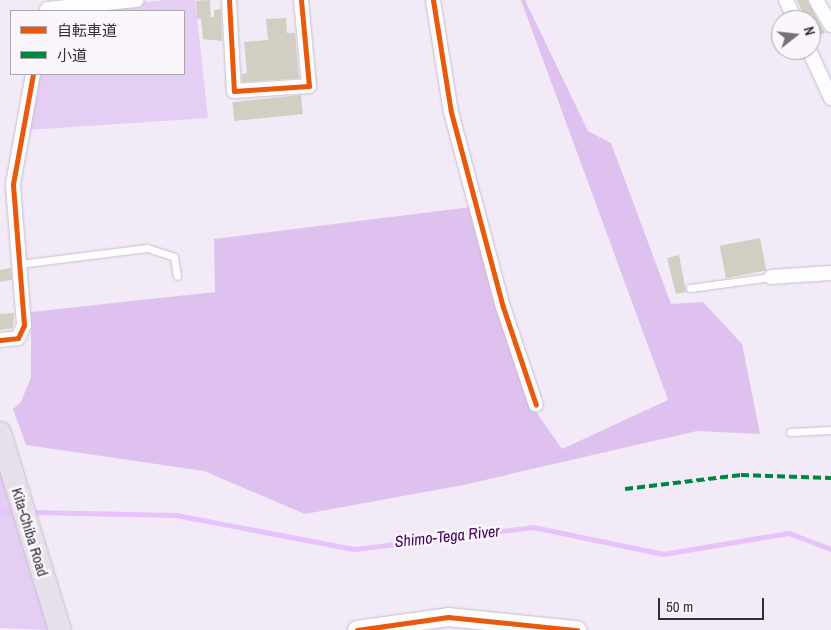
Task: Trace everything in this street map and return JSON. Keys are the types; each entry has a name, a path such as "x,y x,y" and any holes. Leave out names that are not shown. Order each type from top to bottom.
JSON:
{"highway":[{"name":"Kita-Chiba Road","path":"0,433 59,629"}],"street":[{"path":"47,7 137,0"},
{"path":"229,0 234,91 309,86 301,0"},
{"path":"433,0 451,112 503,307 536,406"},
{"path":"816,0 831,25"},
{"path":"814,60 831,98"},
{"path":"0,340 18,338 24,325 13,184 33,75"},
{"path":"771,277 831,273"},
{"path":"358,630 418,619 577,630"}],"lane":[{"path":"19,264 147,248 174,257 178,276"},
{"path":"690,288 771,277"},
{"path":"790,432 831,430"}],"shaded area":[{"path":"166,0 195,0 208,118 27,130 37,75 185,75 185,10 63,10"},
{"path":"521,0 525,0 588,131 611,143 671,304 703,302 742,344 760,434 697,431 463,485 305,514 204,471 26,445 13,409 21,402 31,377 31,312 215,292 214,239 471,207 532,406 562,449 668,400"},
{"path":"0,459 51,630 0,628"}],"building":[{"path":"210,0 211,18 197,19 196,1"},
{"path":"797,0 807,0 812,10 802,10"},
{"path":"221,9 222,41 203,39 201,18 214,17 214,10"},
{"path":"286,18 287,33 295,33 299,78 242,82 242,74 247,73 244,42 268,40 266,19"},
{"path":"821,26 825,33 821,34"},
{"path":"301,95 303,114 234,121 232,102"},
{"path":"760,238 766,270 726,278 720,246"},
{"path":"679,255 686,292 676,294 667,258"},
{"path":"11,268 12,280 0,282 0,270"},
{"path":"14,313 13,328 0,330 0,314"}],"waterway":[{"path":"0,510 16,511"},
{"name":"Shimo-Tega River","path":"31,512 176,515 355,549 533,527 663,554 789,533 831,549"}],"marked path":[{"path":"625,489 741,475 831,478"}],"cycle path":[{"path":"229,0 234,91 309,86 301,0"},
{"path":"433,0 451,112 503,307 536,405"},
{"path":"0,340 18,338 24,325 13,184 33,75"},
{"path":"357,630 448,617 577,630"}]}
